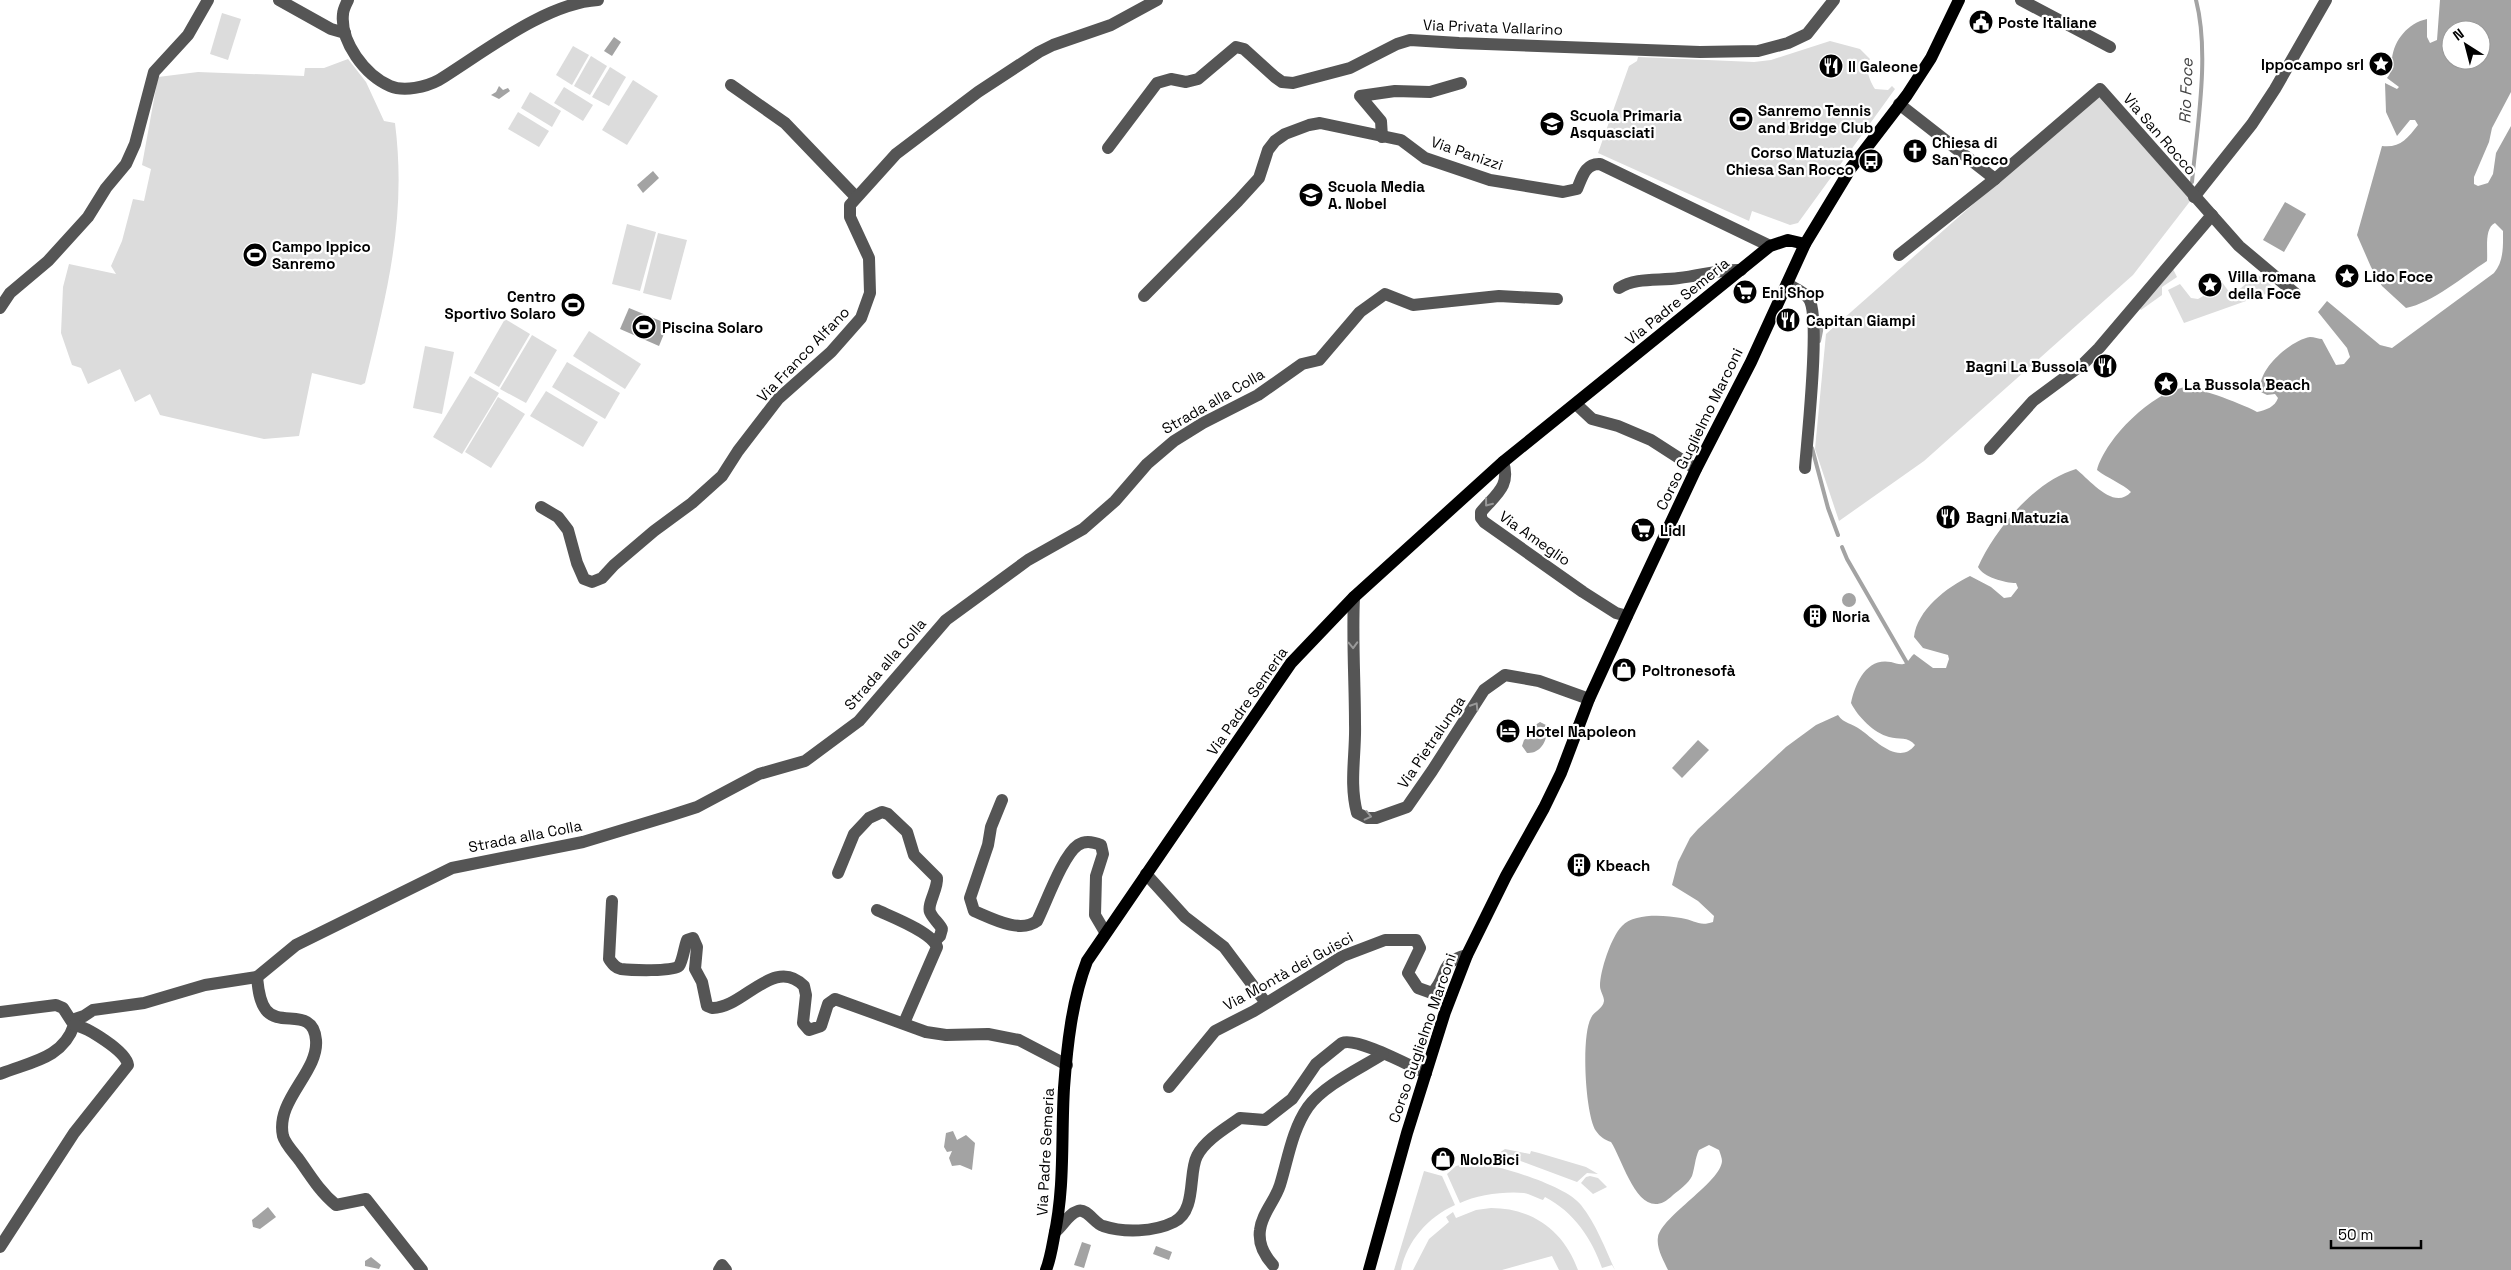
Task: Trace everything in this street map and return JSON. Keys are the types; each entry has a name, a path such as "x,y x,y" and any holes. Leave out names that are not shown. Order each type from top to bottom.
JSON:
{"main road":[{"name":"Corso Guglielmo Marconi","path":"1369,1270 1426,1073 1445,1012 1467,955 1506,876 1561,773 1589,700 1627,616 1805,244 1852,168 1900,104 1930,58 1959,0"},
{"name":"Via Padre Semeria","path":"1046,1270 1062,1191 1067,1065 1079,982 1087,961 1105,932 1128,903 1291,663 1354,597 1504,462 1770,246 1788,240 1805,244"}],"street":[{"path":"0,308 10,294 48,261 88,217 106,188 126,164 135,144 154,72 188,35 208,0"},
{"path":"279,0 332,29 345,33"},
{"path":"348,0 342,14 345,33 361,63 370,73 391,86 412,88 428,85 439,80 536,19 568,5 598,0"},
{"path":"731,85 784,122 855,196 896,154 927,129 1019,65 1053,45 1111,25 1157,0"},
{"name":"Via Privata Vallarino","path":"1108,148 1157,83 1171,79 1186,82 1198,80 1225,54 1236,47 1241,47 1282,82 1293,83 1350,68 1398,44 1421,40 1467,44 1700,52 1758,51 1788,43 1807,34 1834,0"},
{"path":"2021,0 2110,47"},
{"path":"2194,197 2252,124 2276,89 2326,0"},
{"path":"1382,137 1381,121 1360,96 1395,91 1430,92 1461,83"},
{"name":"Via San Rocco","path":"1899,255 1995,179 2100,90 2239,246 2296,294"},
{"path":"1900,104 1995,179"},
{"name":"Via Panizzi","path":"1144,296 1259,178 1268,150 1285,134 1320,123 1401,140 1425,158 1490,180 1563,192 1576,189 1587,167 1593,163 1600,164 1770,246"},
{"name":"Via Franco Alfano","path":"541,507 558,518 568,530 576,562 584,579 592,582 602,578 614,564 692,503 722,476 738,451 778,398 831,352 862,318 870,293 869,258 850,217 850,205 855,196"},
{"path":"1990,449 2033,401 2083,364 2099,348 2212,216"},
{"path":"1619,288 1633,282 1680,278 1725,269 1741,270"},
{"path":"1787,284 1808,297 1813,321 1805,468"},
{"name":"Strada alla Colla","path":"257,977 296,945 452,868 583,842 669,816 697,806 759,774 805,761 859,721 946,620 1028,560 1083,529 1115,501 1147,464 1174,441 1203,423 1258,395 1302,364 1319,360 1360,312 1377,298 1385,294 1413,305 1498,296 1558,299"},
{"path":"1576,404 1592,419 1618,426 1651,440 1696,469"},
{"name":"Via Ameglio","path":"1504,462 1507,473 1506,483 1481,512 1481,518 1611,610 1627,616"},
{"name":"Via Pietralunga","path":"1354,597 1352,638 1356,725 1352,783 1357,813 1367,818 1387,816 1407,807 1484,690 1505,675 1539,682 1589,700"},
{"path":"1002,800 991,827 988,844 970,898 974,911 1018,926 1032,925 1037,921 1068,855 1081,843 1095,842 1101,845 1103,854 1096,876 1095,915 1105,932"},
{"path":"838,873 854,834 875,814 882,812 888,814 907,832 915,858 937,878 937,888 930,907 931,914 942,929 940,936 935,941"},
{"path":"1146,874 1185,917 1224,947 1266,1003"},
{"path":"612,901 609,959 612,964 621,969 675,969 679,966 687,940 693,938 697,947 695,969 702,982 708,1006 712,1008 733,1004 772,978 781,976 797,980 804,986 806,995 803,1023 809,1030 821,1026 828,1004 835,999 926,1032 946,1035 988,1034 1019,1040 1067,1065"},
{"path":"877,910 935,941 937,947 904,1023"},
{"name":"Via Montà dei Guisci","path":"1168,1087 1214,1031 1266,1003 1343,956 1368,944 1385,940 1416,940 1420,944 1420,948 1408,973 1418,988 1429,993 1437,989 1446,965 1454,958 1467,955"},
{"path":"0,1074 56,1052 69,1039 73,1023 93,1010 144,1003 205,985 257,977 261,999 266,1010 276,1016 306,1020 314,1029 316,1041 313,1057 290,1100 283,1121 284,1137 325,1196 336,1205 366,1199 422,1270"},
{"path":"0,1012 56,1005 63,1008 73,1023 82,1026 117,1049 128,1065 74,1133 0,1247"},
{"path":"1055,1232 1072,1215 1081,1211 1106,1227 1130,1230 1156,1229 1174,1222 1183,1215 1188,1204 1196,1159 1202,1148 1240,1118 1265,1120 1292,1099 1316,1064 1342,1043 1347,1041 1426,1073"},
{"path":"1272,1265 1262,1250 1260,1231 1264,1216 1280,1185 1290,1148 1306,1112 1315,1099 1383,1054"},
{"path":"719,1270 722,1265 726,1270"}],"shaded area":[{"path":"2440,0 2511,0 2511,1270 1668,1270 1658,1246 1658,1237 1670,1219 1712,1179 1719,1169 1722,1160 1719,1150 1709,1145 1699,1150 1689,1181 1661,1203 1651,1203 1642,1198 1634,1188 1611,1142 1603,1138 1596,1131 1592,1122 1587,1093 1586,1041 1591,1018 1604,1001 1600,986 1602,972 1610,946 1618,931 1627,922 1650,916 1674,917 1700,923 1713,922 1714,916 1698,901 1672,885 1678,862 1690,838 1786,747 1816,725 1838,715 1887,749 1902,753 1909,751 1915,745 1912,742 1906,739 1889,737 1878,732 1867,724 1851,703 1855,688 1863,674 1868,668 1882,662 1904,664 1914,654 1933,668 1946,668 1949,659 1948,655 1923,648 1914,637 1916,627 1927,609 1934,600 1952,586 1970,576 1991,587 2004,598 2011,597 2018,588 2016,583 1995,579 1985,574 1978,567 1995,537 2018,508 2031,495 2061,475 2076,469 2102,492 2110,496 2124,497 2131,492 2097,470 2110,444 2132,418 2145,407 2173,391 2186,387 2222,397 2257,412 2267,409 2275,404 2278,398 2275,394 2267,395 2261,392 2263,375 2276,358 2293,344 2310,337 2322,339 2336,365 2344,364 2350,357 2347,348 2318,312 2327,301 2380,345 2392,348 2494,273 2500,263 2503,242 2503,231 2495,223 2488,234 2487,261 2437,295 2406,308 2382,286 2371,267 2357,235 2382,146 2394,146 2403,142 2418,125 2415,120 2410,120 2397,136 2386,112 2385,83 2397,89 2399,87 2387,78 2391,71 2393,52 2399,39 2408,28 2427,19 2427,37 2430,43 2437,40"},
{"path":"222,13 241,19 228,60 210,54"},
{"path":"614,37 621,42 612,56 604,51"},
{"name":"Sanremo Tennis and Bridge Club","path":"1830,41 1860,49 1870,59 1868,70 1875,89 1888,90 1892,86 1895,89 1798,223 1790,225 1752,211 1749,221 1598,153 1629,66 1637,61 1638,57 1754,62 1771,60"},
{"path":"573,46 589,55 572,85 556,75"},
{"path":"591,56 607,66 590,95 574,86"},
{"name":"Campo Ippico Sanremo","path":"348,59 366,82 384,121 395,123 398,158 397,223 393,255 381,317 365,383 361,385 312,373 299,436 264,439 160,415 150,394 135,402 120,369 88,384 81,368 72,365 61,333 63,287 69,264 116,274 111,266 122,241 133,199 144,201 151,169 142,165 158,77 198,72 304,76 305,68 324,68"},
{"path":"610,67 626,77 609,106 592,97"},
{"path":"633,80 658,96 627,145 602,130"},
{"path":"499,86 503,90 508,88 510,91 499,99 491,95 496,92"},
{"path":"564,87 593,105 583,121 554,103"},
{"path":"530,92 561,111 552,127 521,108"},
{"path":"2097,95 2191,200 2133,275 1924,461 1839,521 1815,449 1826,334"},
{"path":"518,112 549,131 539,147 508,129"},
{"path":"653,171 659,178 643,193 637,185"},
{"path":"2285,202 2306,214 2284,252 2263,240"},
{"path":"627,224 656,232 640,291 612,284"},
{"path":"658,233 687,240 671,300 643,293"},
{"path":"2173,269 2177,277 2162,287 2162,295 2141,310 2138,307"},
{"path":"2257,274 2277,290 2184,323 2168,290 2180,284 2191,298 2198,299 2205,295 2208,288 2219,278 2232,296"},
{"name":"Piscina Solaro","path":"629,308 668,324 659,346 620,329"},
{"path":"505,319 530,334 499,387 474,373"},
{"path":"589,331 641,364 625,389 573,356"},
{"path":"532,335 557,350 526,403 500,389"},
{"path":"425,346 454,352 442,414 413,408"},
{"path":"567,362 620,393 605,419 552,387"},
{"path":"470,376 499,393 462,454 433,437"},
{"path":"546,391 598,422 583,447 530,416"},
{"path":"498,397 525,414 491,468 465,452"},
{"path":"1849,593 1854,595 1856,600 1854,605 1849,607 1844,605 1842,600 1844,595"},
{"path":"1540,722 1546,725 1545,740 1537,751 1527,753 1522,746 1524,740 1531,735 1532,727"},
{"path":"1698,740 1709,750 1682,778 1672,768"},
{"path":"953,1131 957,1140 966,1135 975,1143 972,1170 960,1165 952,1166 949,1158 952,1151 947,1152 944,1147 946,1133"},
{"path":"1505,1149 1530,1154 1531,1151 1539,1153 1586,1167 1598,1174 1587,1173 1577,1182 1499,1153"},
{"path":"1472,1162 1497,1167 1547,1183 1573,1198 1581,1205 1591,1220 1615,1270 1612,1265 1602,1268 1593,1247 1581,1227 1565,1210 1545,1197 1543,1200 1524,1193 1500,1193 1460,1203 1447,1174 1456,1166"},
{"path":"1424,1171 1442,1176 1455,1205 1436,1216 1420,1231 1408,1249 1401,1270 1394,1270"},
{"path":"1586,1177 1598,1178 1607,1187 1593,1194 1581,1183"},
{"path":"268,1207 276,1217 260,1229 253,1227 252,1220"},
{"path":"1491,1208 1520,1212 1545,1224 1564,1244 1578,1270 1559,1270 1552,1256 1502,1270 1413,1270 1429,1239 1449,1222 1446,1217 1453,1212 1456,1218 1476,1210"},
{"path":"1082,1242 1091,1245 1084,1268 1074,1265"},
{"path":"1156,1246 1172,1252 1169,1260 1153,1254"},
{"path":"371,1257 381,1265 379,1269 365,1266 365,1261"}],"pier":[{"path":"2511,92 2511,126 2496,153 2493,174 2488,183 2478,186 2474,184 2474,177 2489,142 2492,128"}],"waterway":[{"name":"Rio Foce","path":"2192,182 2202,67 2202,43 2196,0"},
{"path":"1819,341 1823,321"},
{"path":"1812,448 1828,508 1838,535"},
{"path":"1842,547 1847,559 1907,663"}],"place":[{"name":"Poste Italiane","path":"1981,22"},
{"name":"Ippocampo srl","path":"2381,64"},
{"name":"Il Galeone","path":"1831,66"},
{"name":"Sanremo Tennis and Bridge Club","path":"1741,119"},
{"name":"Scuola Primaria Asquasciati","path":"1552,124"},
{"name":"Chiesa di San Rocco","path":"1915,151"},
{"name":"Corso Matuzia Chiesa San Rocco","path":"1871,161"},
{"name":"Scuola Media A. Nobel","path":"1311,195"},
{"name":"Campo Ippico Sanremo","path":"255,255"},
{"name":"Lido Foce","path":"2347,276"},
{"name":"Villa romana della Foce","path":"2210,285"},
{"name":"Eni Shop","path":"1745,292"},
{"name":"Centro Sportivo Solaro","path":"573,305"},
{"name":"Capitan Giampi","path":"1788,320"},
{"name":"Piscina Solaro","path":"644,327"},
{"name":"Bagni La Bussola","path":"2105,366"},
{"name":"La Bussola Beach","path":"2166,384"},
{"name":"Bagni Matuzia","path":"1948,517"},
{"name":"Lidl","path":"1643,530"},
{"name":"Noria","path":"1815,616"},
{"name":"Poltronesofà","path":"1624,670"},
{"name":"Hotel Napoleon","path":"1508,731"},
{"name":"Kbeach","path":"1579,865"},
{"name":"NoloBici","path":"1443,1159"}]}
